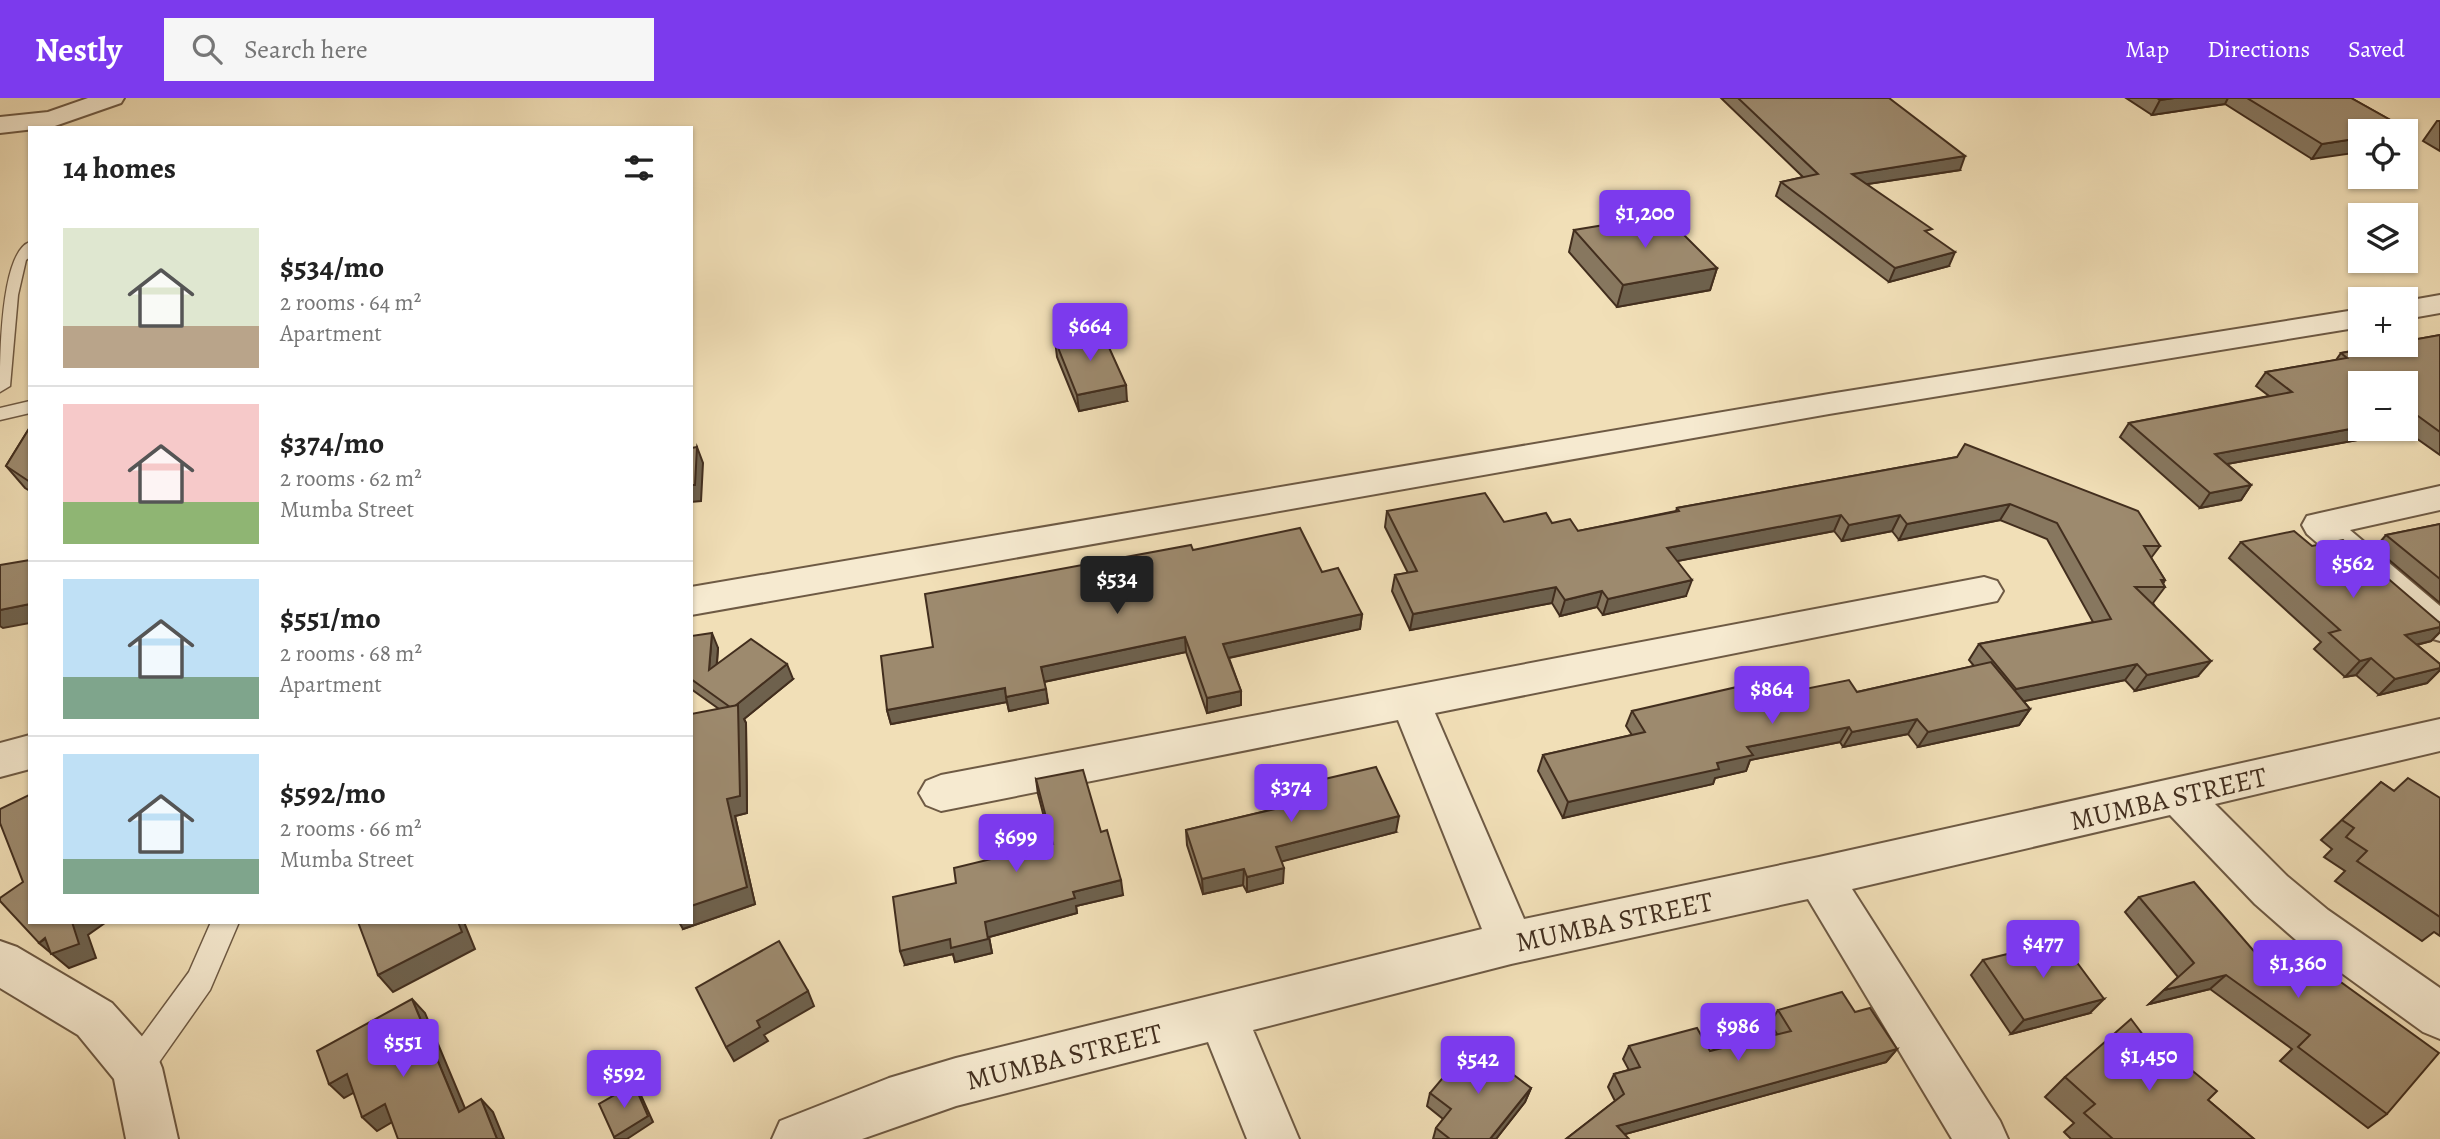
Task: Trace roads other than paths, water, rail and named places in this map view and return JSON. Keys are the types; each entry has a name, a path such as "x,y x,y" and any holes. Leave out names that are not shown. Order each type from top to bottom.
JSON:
{"street":[{"path":"0,125 52,119 112,98"},
{"path":"2418,308 2440,304"},
{"path":"693,601 1829,404 2348,320"},
{"path":"2440,498 2320,525 2440,627"},
{"path":"941,793 1984,591"},
{"path":"1410,701 1511,943"},
{"name":"MUMBA STREET","path":"798,1139 889,1103 956,1082 1511,943 1819,877 2440,735"},
{"path":"0,760 28,753"},
{"path":"2179,796 2271,890 2302,916 2440,1016"},
{"path":"1819,877 1982,1139"},
{"path":"0,962 94,1019 137,1068 152,1139"},
{"path":"1222,1016 1273,1139"}],"lane":[{"path":"0,386 9,295 18,259 28,249"},
{"path":"0,414 28,407"},
{"path":"137,1068 196,989 220,942 224,924"}]}
